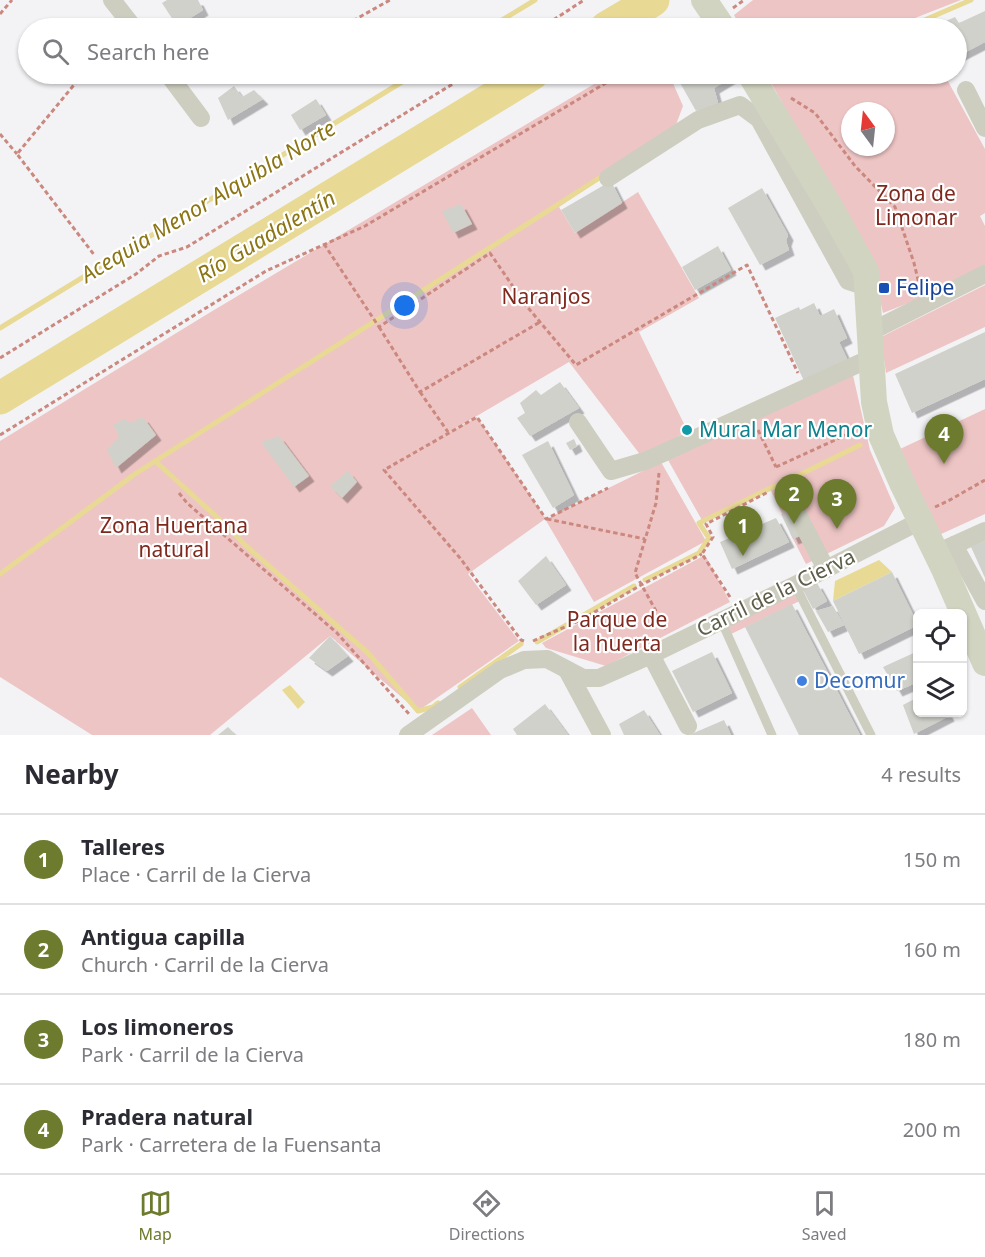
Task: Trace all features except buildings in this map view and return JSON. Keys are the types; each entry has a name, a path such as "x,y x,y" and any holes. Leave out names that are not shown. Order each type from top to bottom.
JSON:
{"main road":[{"path":"704,0 728,18"},
{"path":"756,84 866,271 874,402 881,435 919,518 945,549 985,663"}],"street":[{"path":"112,0 126,18"},
{"path":"176,84 201,118"},
{"path":"966,90 985,128"},
{"path":"608,178 698,120 740,105 759,118 848,281 867,287"},
{"path":"870,332 985,274"},
{"path":"578,422 611,471 645,461 871,358"},
{"path":"784,489 826,569"},
{"name":"Carril de la Cierva","path":"414,731 500,670 524,660 547,659 583,678 599,678 795,585 919,518"},
{"path":"985,531 945,549 985,601"},
{"path":"651,655 688,726"},
{"path":"567,670 602,735"}],"lane":[{"path":"795,585 871,735"},
{"path":"721,620 772,735"}],"path":[{"path":"0,14 12,0"},
{"path":"358,18 390,0"},
{"path":"556,18 584,0"},
{"path":"728,18 744,0"},
{"path":"17,154 75,84"},
{"path":"0,358 135,274 159,256 187,248 453,84"},
{"path":"0,435 266,271 365,226 604,84"},
{"path":"770,108 790,98 815,113 855,166 895,207 914,264 924,305"},
{"path":"0,134 95,256"},
{"path":"324,244 449,433"},
{"path":"379,327 489,253 525,304 576,365 747,265 806,388"},
{"path":"420,392 540,322"},
{"path":"749,414 776,467 878,421"},
{"path":"645,539 546,519 477,417 384,470 460,558 521,640 529,643 581,620 641,585 702,554 713,537 706,524 783,484 784,489"},
{"path":"661,454 656,503 635,573 675,643"},
{"path":"919,518 985,480"},
{"path":"546,519 609,488"},
{"path":"179,493 187,503 337,633 414,731"},
{"path":"702,554 739,611"}],"green space":[{"path":"753,0 961,0 915,18 736,18 734,15"},
{"name":"Zona Huertana natural","path":"594,84 673,84 683,106 674,130 559,207 575,233 638,192 699,298 639,332 687,430 645,461 569,362 446,434 477,417 546,519 661,462 706,541 594,602 545,519 468,574 519,641 418,711 330,636 210,735 92,735 0,677 0,441 209,313"},
{"name":"Zona de Limonar","path":"772,84 949,84 985,149 985,213 980,216 985,226 985,273 883,313 871,260"},
{"path":"985,285 985,327 886,373 881,337"},
{"path":"852,371 870,450 895,508 884,526 806,564 770,489 703,522 668,460"},
{"path":"985,409 985,514 939,535 900,449"},
{"name":"Parque de la huerta","path":"705,555 730,602 606,666 546,648 542,643"},
{"path":"803,590 806,598 731,634 728,627"},
{"path":"472,708 491,735 432,735"}],"shaded area":[{"path":"879,560 892,572 833,601 835,581"},
{"path":"290,685 305,702 298,709 282,690"}],"waterway":[{"name":"Acequia Menor Alquibla Norte","path":"505,18 535,0"},
{"name":"Río Guadalentín","path":"623,18 653,0"},
{"path":"929,18 971,0"},
{"name":"Acequia Menor Alquibla Norte","path":"0,328 399,84"},
{"name":"Río Guadalentín","path":"0,398 516,84"},
{"path":"0,574 135,474 604,175"},
{"path":"785,482 860,445"},
{"path":"155,461 244,544 368,653 418,711 433,707 438,703"},
{"path":"645,580 699,553 709,538 699,523 777,485"},
{"path":"537,642 634,586"},
{"path":"460,687 521,644"}],"place":[{"name":"Felipe","path":"884,288"},
{"name":"Mural Mar Menor","path":"687,430"},
{"name":"Pradera natural","path":"944,464"},
{"name":"Antigua capilla","path":"794,524"},
{"name":"Los limoneros","path":"837,529"},
{"name":"Talleres","path":"743,556"},
{"name":"Decomur","path":"802,681"}],"park label":[{"name":"Naranjos","path":"546,297"}]}
